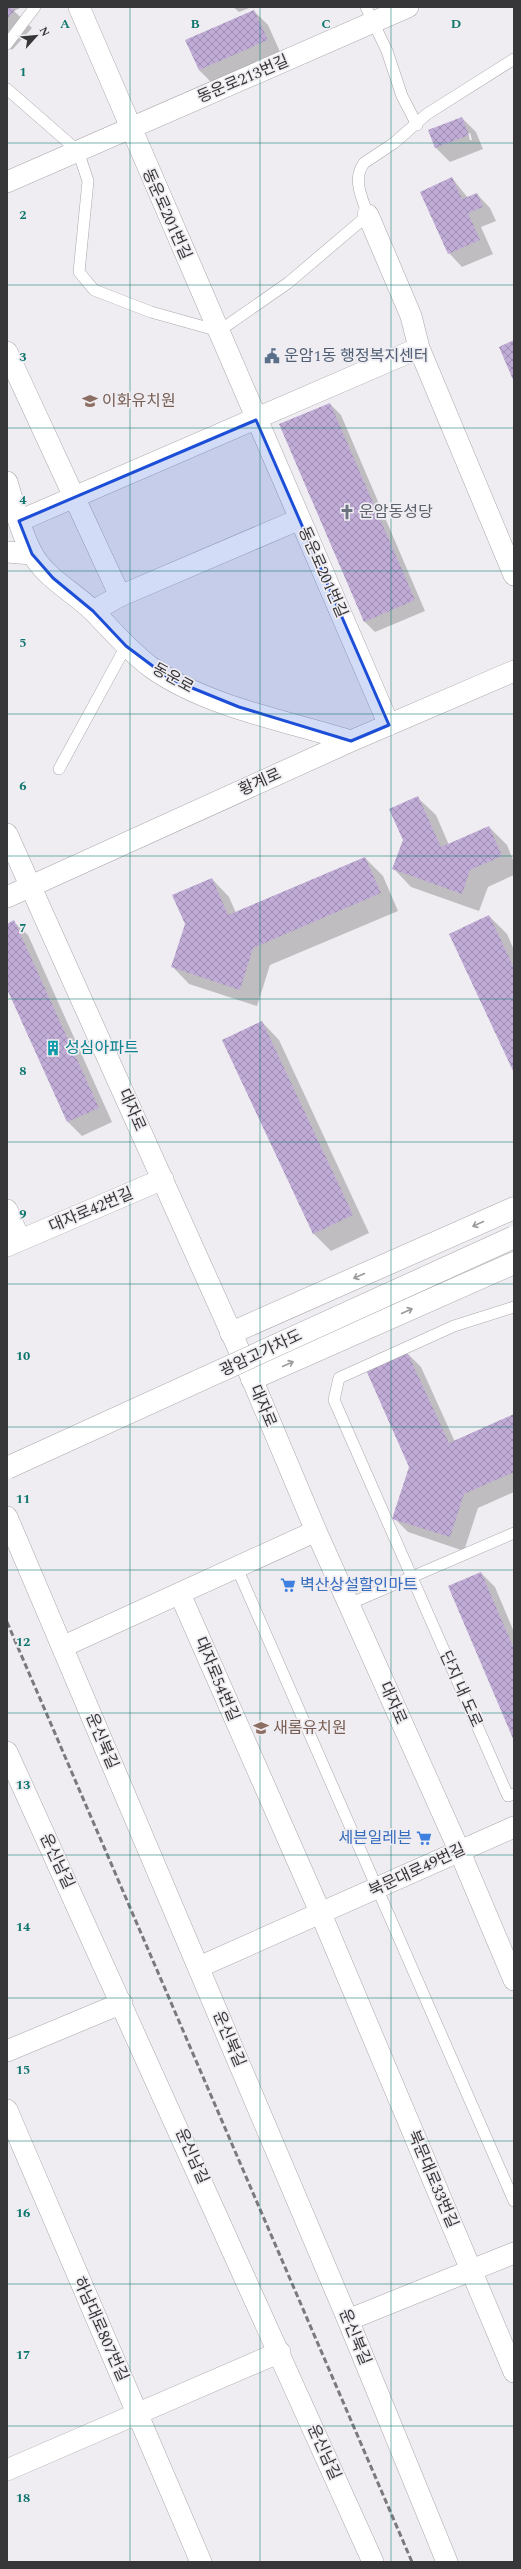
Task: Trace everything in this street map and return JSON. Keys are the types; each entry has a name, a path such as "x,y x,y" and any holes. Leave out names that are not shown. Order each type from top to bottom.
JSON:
{"street":[{"name":"동운로201번길","path":"79,7 256,420 389,724"},
{"name":"동운로213번길","path":"7,182 130,128 369,15 408,7"},
{"path":"368,215 411,316 419,348 514,574"},
{"path":"19,522 419,348"},
{"path":"7,352 120,596"},
{"name":"동운로","path":"7,482 19,522 32,554 53,578 93,610 126,646 151,667 184,687 238,707 351,740"},
{"path":"93,610 120,596 300,519"},
{"path":"7,552 32,554"},
{"name":"황계로","path":"7,897 351,740 514,671"},
{"name":"대자로","path":"7,834 252,1379 316,1531 459,1850 514,1980"},
{"name":"대자로42번길","path":"7,1210 13,1243 163,1179"},
{"path":"231,1333 514,1208"},
{"name":"광암고가차도","path":"7,1468 514,1237"},
{"path":"252,1379 514,1263"},
{"name":"운신북길","path":"7,1517 348,2320 447,2562"},
{"path":"62,1647 316,1531"},
{"name":"대자로54번길","path":"180,1594 253,1765 321,1914"},
{"name":"운신남길","path":"7,1752 280,2352 373,2562"},
{"name":"북문대로49번길","path":"199,1967 321,1914 459,1850 514,1827"},
{"name":"북문대로33번길","path":"321,1914 514,2372"},
{"path":"7,2051 122,2003"},
{"name":"하남대로807번길","path":"7,2110 200,2562"},
{"path":"348,2320 514,2253"},
{"path":"7,2470 280,2352"}],"lane":[{"path":"7,44 35,7"},
{"path":"369,15 393,68 402,96 417,124"},
{"path":"7,89 78,151 88,181 79,272 94,290 151,312 218,331 288,283 368,215 358,185 361,167 417,124 427,114 514,59"},
{"path":"59,769 126,646"},
{"path":"410,1577 334,1400 339,1378 454,1326 514,1307"},
{"path":"349,1604 514,1533"},
{"path":"237,1568 514,2201"},
{"name":"단지 내 도로","path":"410,1577 508,1796 514,1794"}],"highlighted area":[{"path":"256,420 389,725 351,741 239,707 170,679 126,646 93,611 53,578 32,554 19,521"}],"building":[{"path":"7,7 15,10 7,19"},
{"path":"254,10 268,40 199,70 185,40"},
{"path":"462,117 469,135 435,148 428,130"},
{"path":"452,177 462,199 477,193 483,207 468,213 480,240 448,254 420,192"},
{"path":"514,340 514,382 499,347"},
{"name":"운암동성당","path":"330,403 415,600 364,622 279,424"},
{"path":"418,796 441,847 489,826 502,856 470,870 462,894 392,869 403,840 389,809"},
{"path":"365,857 381,893 253,948 240,990 171,967 185,924 172,895 212,878 228,915"},
{"path":"489,915 514,968 514,1073 449,934"},
{"name":"성심아파트","path":"14,920 99,1108 67,1122 7,989 7,924"},
{"path":"262,1021 353,1215 313,1234 222,1040"},
{"path":"407,1352 449,1443 514,1414 514,1472 464,1494 450,1537 392,1519 409,1467 366,1370"},
{"path":"481,1572 514,1649 514,1741 448,1586"}],"railway":[{"path":"7,1622 412,2562"}],"place":[{"name":"운암1동 행정복지센터","path":"272,356"},
{"name":"이화유치원","path":"90,401"},
{"name":"운암동성당","path":"347,512"},
{"name":"성심아파트","path":"53,1048"},
{"name":"벽산상설할인마트","path":"288,1585"},
{"name":"새롬유치원","path":"261,1728"},
{"name":"세븐일레븐","path":"424,1838"}]}
